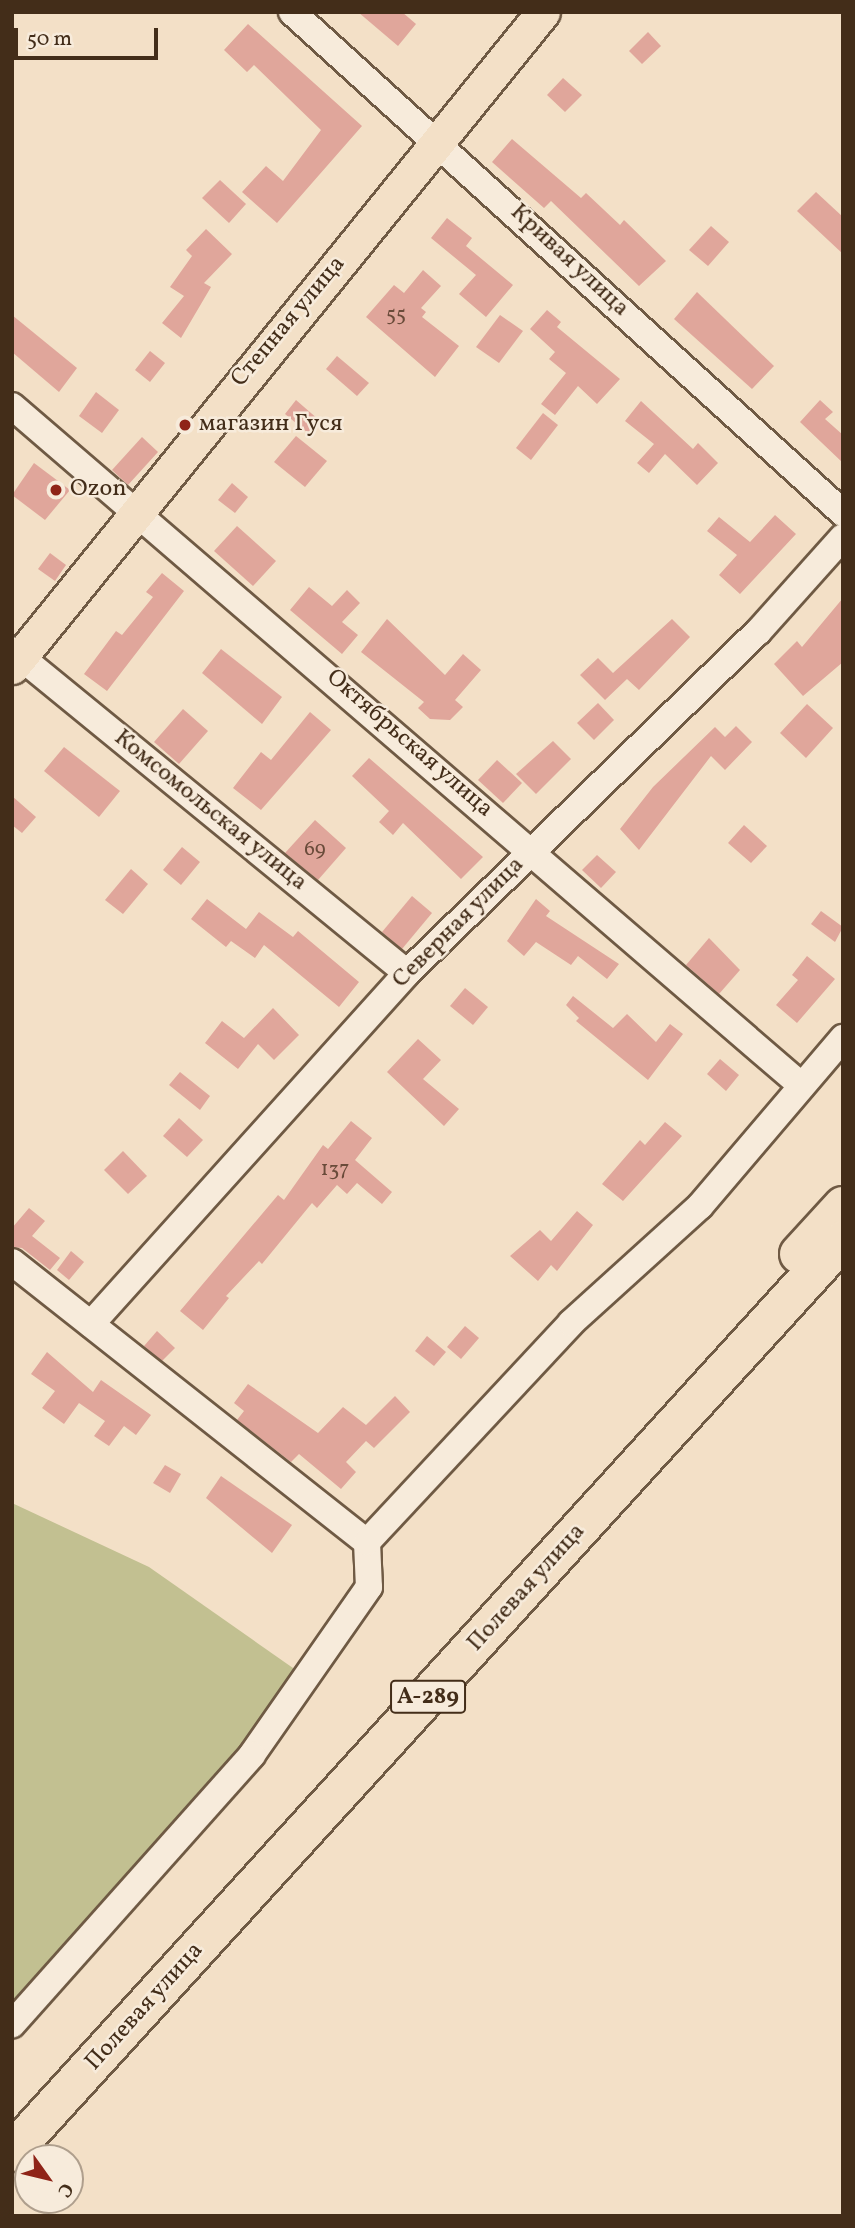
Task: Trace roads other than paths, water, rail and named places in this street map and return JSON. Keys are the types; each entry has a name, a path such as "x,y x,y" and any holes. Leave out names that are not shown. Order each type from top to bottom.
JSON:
{"highway":[{"name":"Полевая улица","path":"12,2116 843,1206"},
{"name":"Полевая улица","path":"12,2152 843,1240"}],"main road":[{"name":"Степная улица","path":"15,658 543,12"}],"street":[{"name":"Кривая улица","path":"292,12 439,141 843,513"},
{"name":"Октябрьская улица","path":"12,407 533,850 802,1086"},
{"name":"Северная улица","path":"91,1324 407,973 758,632 843,537"},
{"name":"Комсомольская улица","path":"15,658 407,973"},
{"path":"12,2024 252,1755 369,1587 367,1542 571,1323 700,1206 843,1038"},
{"path":"12,1262 367,1542"}],"place":[{"name":"магазин Гуся","path":"185,425"},
{"name":"Ozon","path":"56,490"}]}
